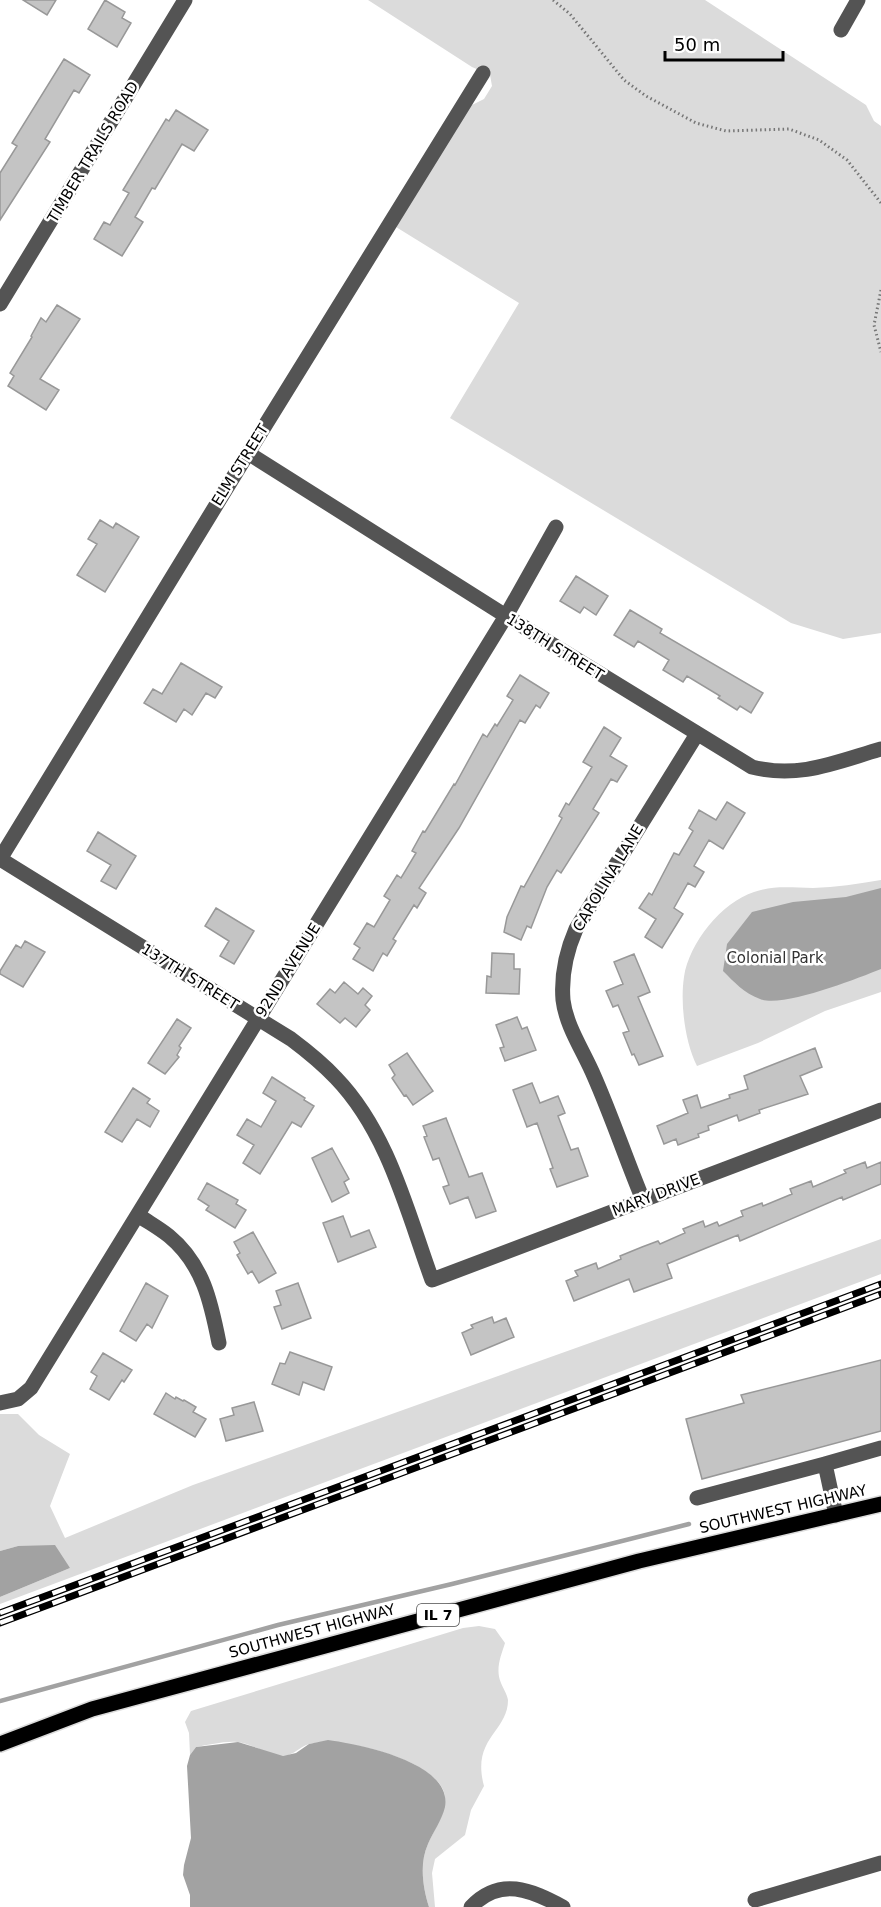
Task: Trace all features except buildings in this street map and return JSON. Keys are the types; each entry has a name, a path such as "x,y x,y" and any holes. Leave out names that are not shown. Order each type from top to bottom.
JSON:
{"main road":[{"name":"SOUTHWEST HIGHWAY","path":"0,1744 104,1706 627,1564 881,1504"}],"street":[{"name":"TIMBER TRAILS ROAD","path":"0,304 185,0"},
{"path":"841,30 858,0"},
{"name":"ELM STREET","path":"0,859 483,73"},
{"name":"138TH STREET","path":"248,453 506,616 752,767 771,772 810,770 881,749"},
{"name":"92ND AVENUE","path":"4,1403 18,1399 31,1388 506,616 556,527"},
{"name":"CAROLINA LANE","path":"643,1200 595,1078 568,1019 564,1002 563,976 567,951 576,929 697,734"},
{"name":"137TH STREET","path":"0,859 291,1039 315,1057 338,1079 359,1107 387,1157 432,1280"},
{"name":"MARY DRIVE","path":"432,1280 881,1110"},
{"path":"138,1215 169,1236 196,1266 206,1286 219,1343"},
{"path":"697,1498 881,1448"},
{"path":"825,1464 836,1515"},
{"path":"755,1900 881,1863"},
{"path":"471,1907 486,1895 502,1888 522,1888 563,1907"}],"path":[{"path":"553,0 570,14 624,80 646,96 696,123 726,131 789,129 819,140 847,160 881,203"},
{"path":"881,290 874,326 881,352"}],"green space":[{"path":"368,0 705,0 866,105 874,121 881,126 881,633 843,639 791,623 450,418 519,303 396,227 470,106 484,99 492,86 490,75 472,67"},
{"name":"Colonial Park","path":"881,880 881,992 825,1011 758,1043 697,1066 689,1046 684,1023 684,977 687,964 700,938 719,914 742,897 761,890 830,887"},
{"path":"881,1239 881,1274 0,1604 0,1597 70,1568 18,1546 0,1551 0,1414 18,1414 39,1435 70,1454 50,1506 65,1538 193,1485"},
{"path":"479,1626 495,1629 505,1643 499,1663 499,1678 508,1700 502,1720 482,1757 481,1770 484,1786 471,1810 465,1835 435,1859 432,1873 435,1907 429,1907 427,1900 423,1876 424,1860 428,1844 442,1815 445,1797 440,1784 427,1772 387,1753 342,1743 309,1744 289,1755 280,1756 242,1743 227,1742 196,1747 190,1755 189,1733 185,1722 191,1711 463,1628"}],"shaded area":[{"path":"881,888 881,969 820,991 785,1000 771,1001 749,994 723,971 727,944 752,912 793,902 846,897"},
{"path":"55,1545 70,1568 0,1597 0,1551 18,1546"},
{"path":"328,1740 360,1746 401,1758 434,1778 444,1791 444,1812 425,1852 424,1884 429,1907 190,1907 190,1895 183,1875 191,1838 187,1766 190,1755 196,1747 238,1742 283,1756 296,1753 309,1744"}],"waterway":[{"path":"0,1701 278,1625 689,1524"}],"railway":[{"path":"0,1613 881,1284"},
{"path":"0,1623 881,1294"}]}
